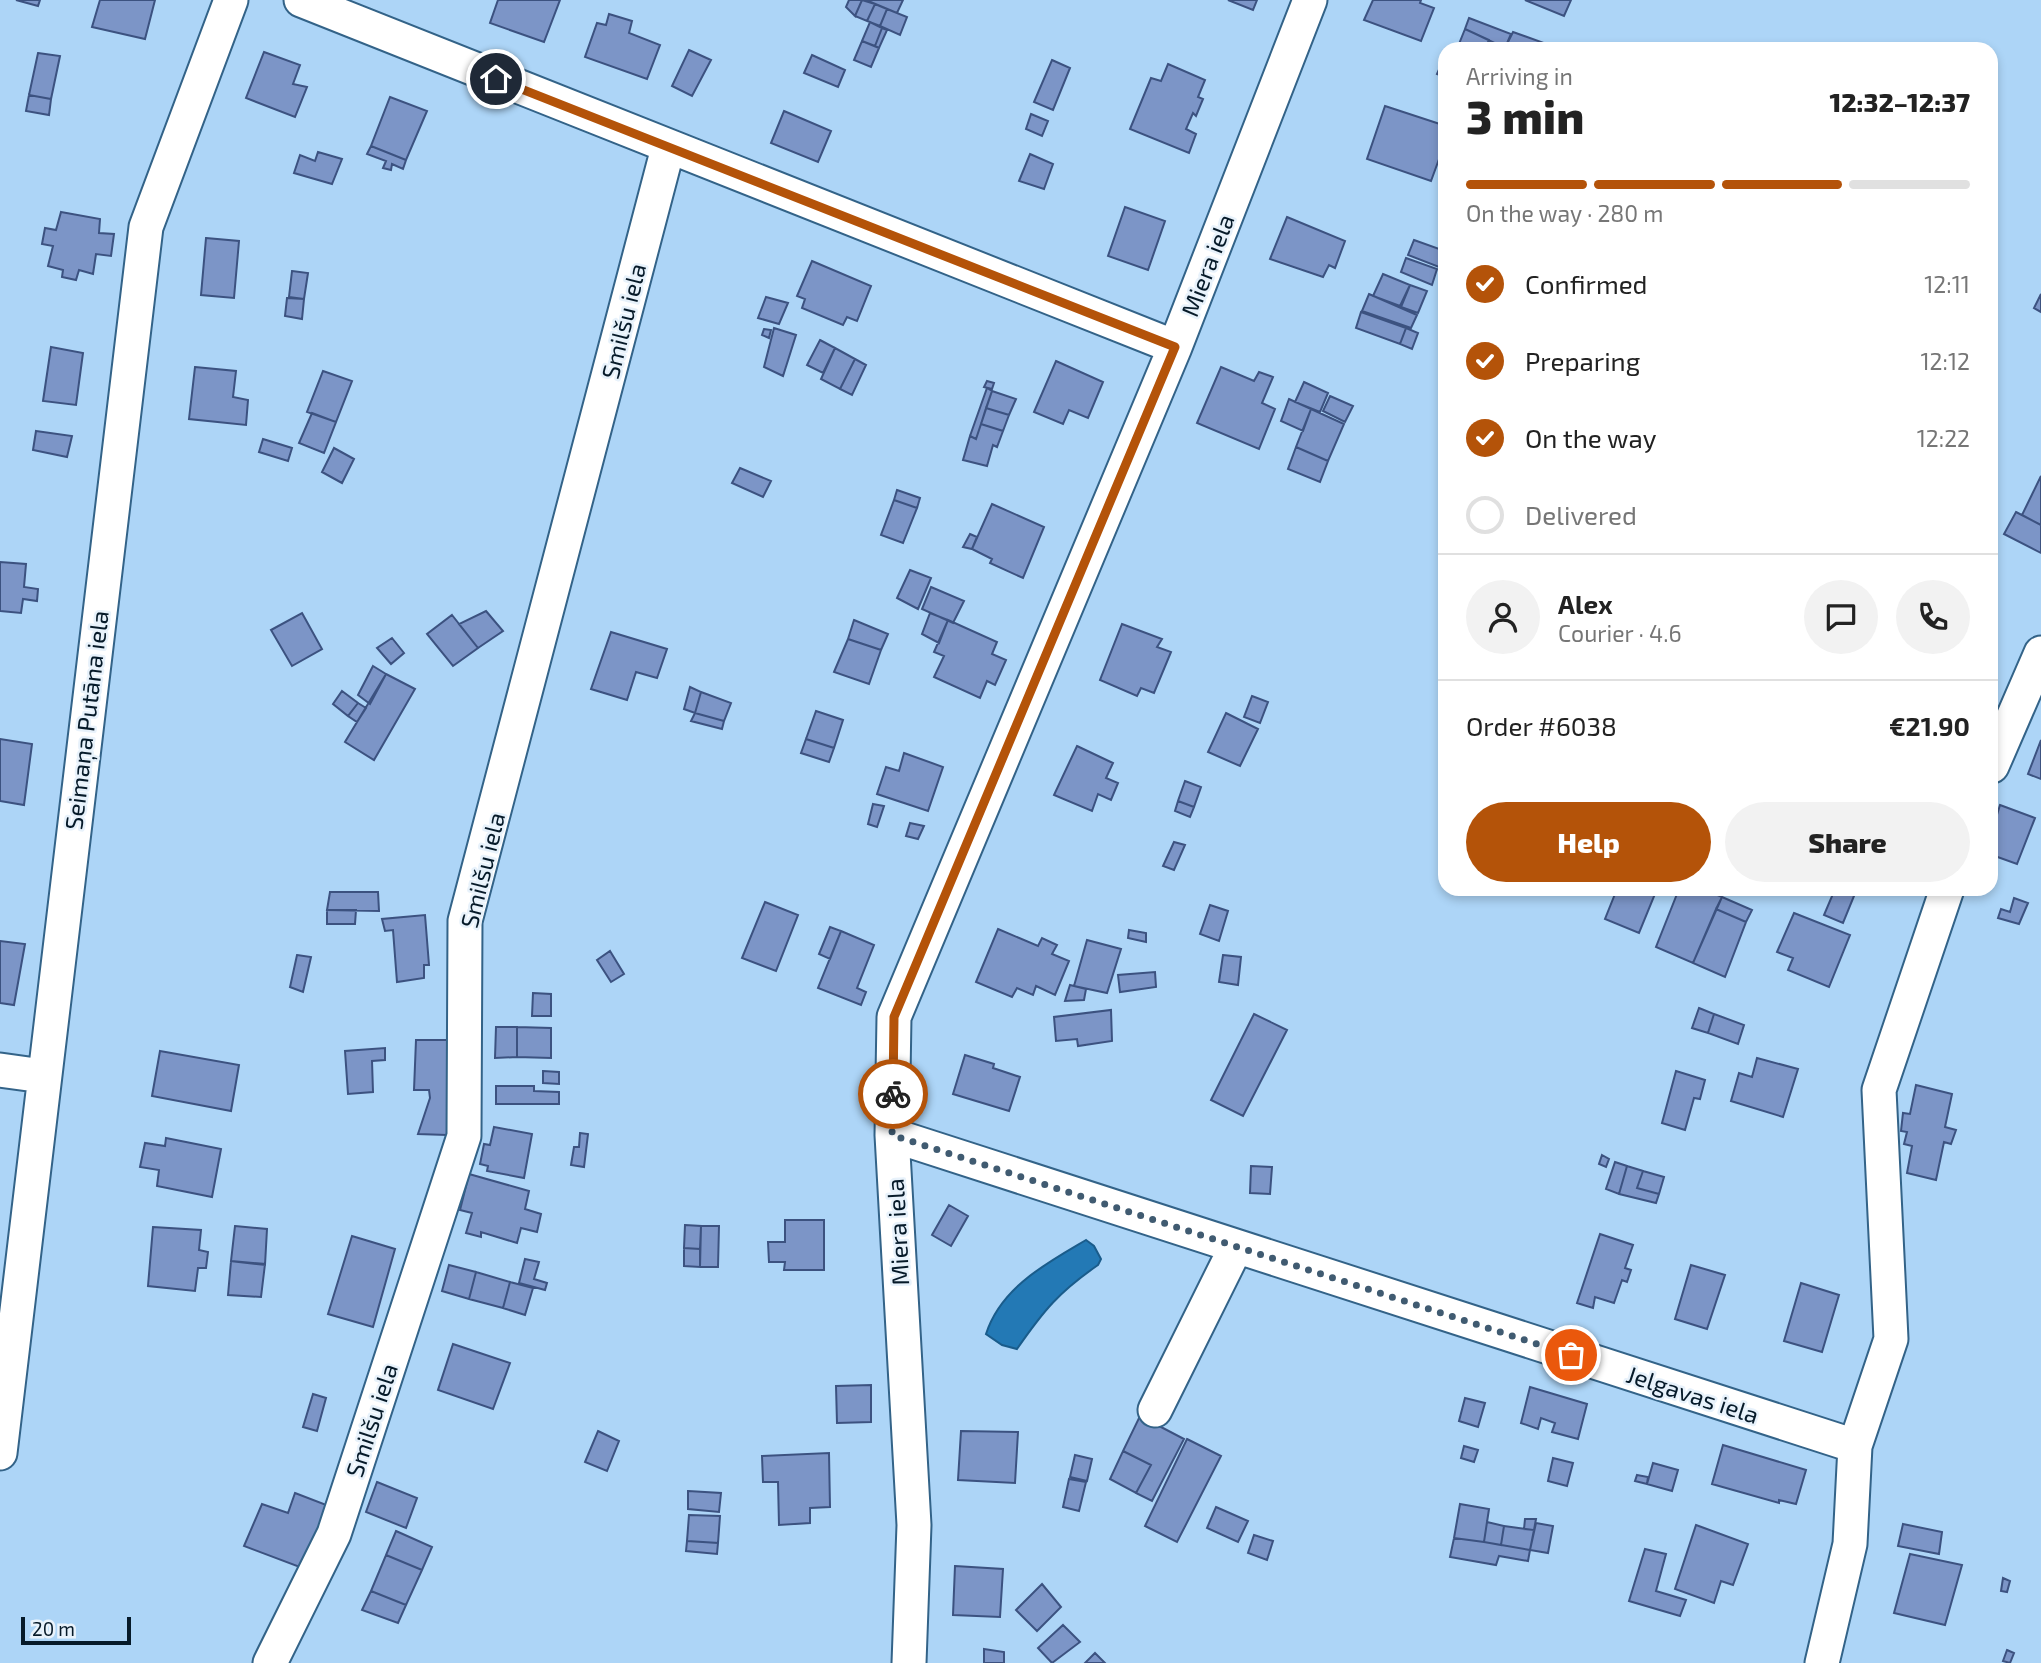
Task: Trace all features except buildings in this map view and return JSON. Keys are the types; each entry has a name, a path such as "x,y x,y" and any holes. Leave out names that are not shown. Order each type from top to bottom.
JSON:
{"street":[{"name":"Seimaņa Putāna iela","path":"0,1453 146,227 231,0"},
{"path":"301,0 668,148 1175,347"},
{"name":"Miera iela","path":"909,1663 914,1525 892,1135 894,1017 1175,347 1310,0"},
{"name":"Smilšu iela","path":"271,1663 334,1534 464,1136 466,921 668,148"},
{"path":"1998,752 2041,653"},
{"path":"1822,1663 1850,1544 1855,1446 1891,1339 1878,1090 1945,896"},
{"path":"0,1070 43,1076"},
{"name":"Jelgavas iela","path":"892,1135 1855,1446"},
{"path":"1155,1410 1236,1247"}],"water":[{"path":"1086,1240 1094,1246 1101,1259 1098,1265 1053,1303 1017,1349 1002,1345 986,1334 993,1317 1014,1290 1041,1267"}],"way so far":[{"path":"893,1094 892,1135 1571,1355"}],"route":[{"path":"496,79 1175,347 894,1017 893,1094"}]}
